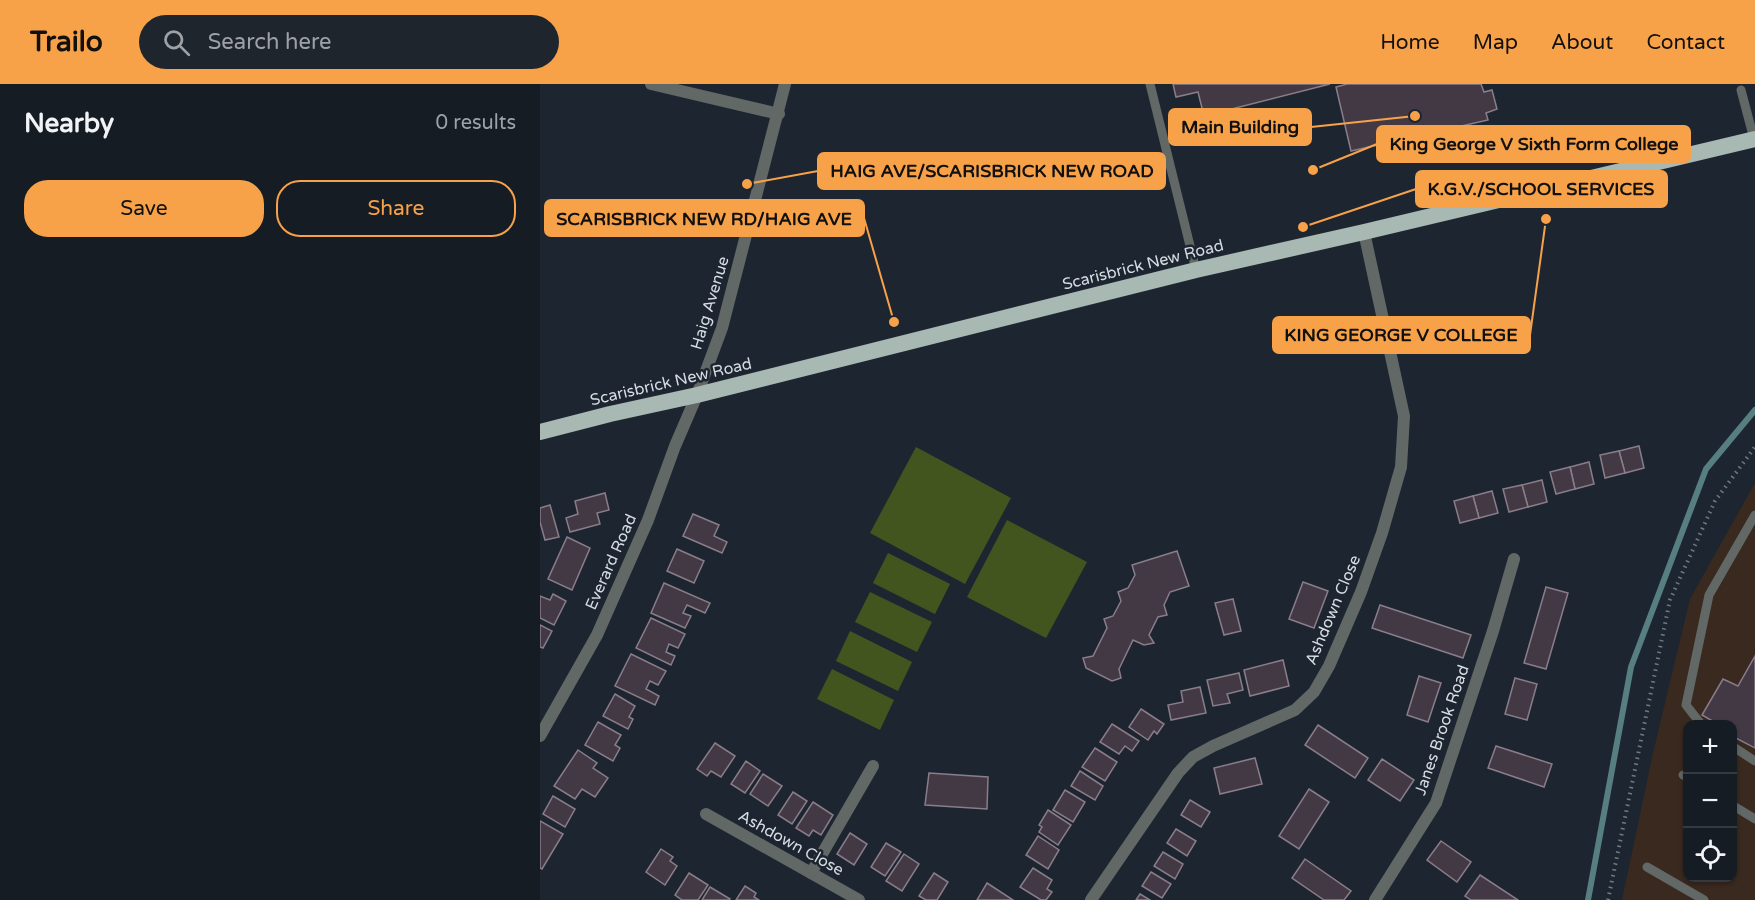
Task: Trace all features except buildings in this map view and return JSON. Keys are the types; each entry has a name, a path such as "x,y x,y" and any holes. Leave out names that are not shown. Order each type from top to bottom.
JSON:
{"highway":[{"name":"Scarisbrick New Road","path":"540,432 1197,270 1755,139"}],"street":[{"path":"651,84 779,114"},
{"name":"Haig Avenue","path":"697,395 722,328 785,84"},
{"name":"Ashdown Close","path":"1091,900 1178,773 1193,757 1295,710 1314,692 1329,666 1361,592 1382,533 1401,466 1404,416 1364,232"},
{"name":"Everard Road","path":"540,736 597,635 648,519 697,395"},
{"name":"Janes Brook Road","path":"1375,900 1436,803 1493,631 1514,559"},
{"path":"811,873 873,766"},
{"name":"Ashdown Close","path":"706,814 858,900"}],"lane":[{"path":"1150,84 1197,270"},
{"path":"1741,90 1755,139"},
{"path":"1698,720 1686,705 1709,595 1755,515"},
{"path":"1737,749 1755,761"},
{"path":"1737,808 1755,819"},
{"path":"1647,867 1704,900"}],"path":[{"path":"1608,900 1670,600 1715,501 1755,447"}],"shaded area":[{"path":"1755,483 1755,900 1622,900 1653,753 1690,599"}],"green space":[{"path":"916,447 1011,498 965,584 870,533"},
{"path":"1007,520 1087,562 1046,638 967,597"},
{"path":"888,553 950,584 935,614 873,583"},
{"path":"870,592 932,622 917,652 855,622"},
{"path":"850,631 912,662 898,691 836,661"},
{"path":"832,669 894,700 880,730 817,699"}],"waterway":[{"path":"1588,900 1631,667 1706,469 1755,410"}],"place":[{"name":"Main Building","path":"1415,116"},
{"name":"King George V Sixth Form College","path":"1313,170"},
{"name":"HAIG AVE/SCARISBRICK NEW ROAD","path":"747,184"},
{"name":"KING GEORGE V COLLEGE","path":"1546,219"},
{"name":"K.G.V./SCHOOL SERVICES","path":"1303,227"},
{"name":"SCARISBRICK NEW RD/HAIG AVE","path":"894,322"}]}
